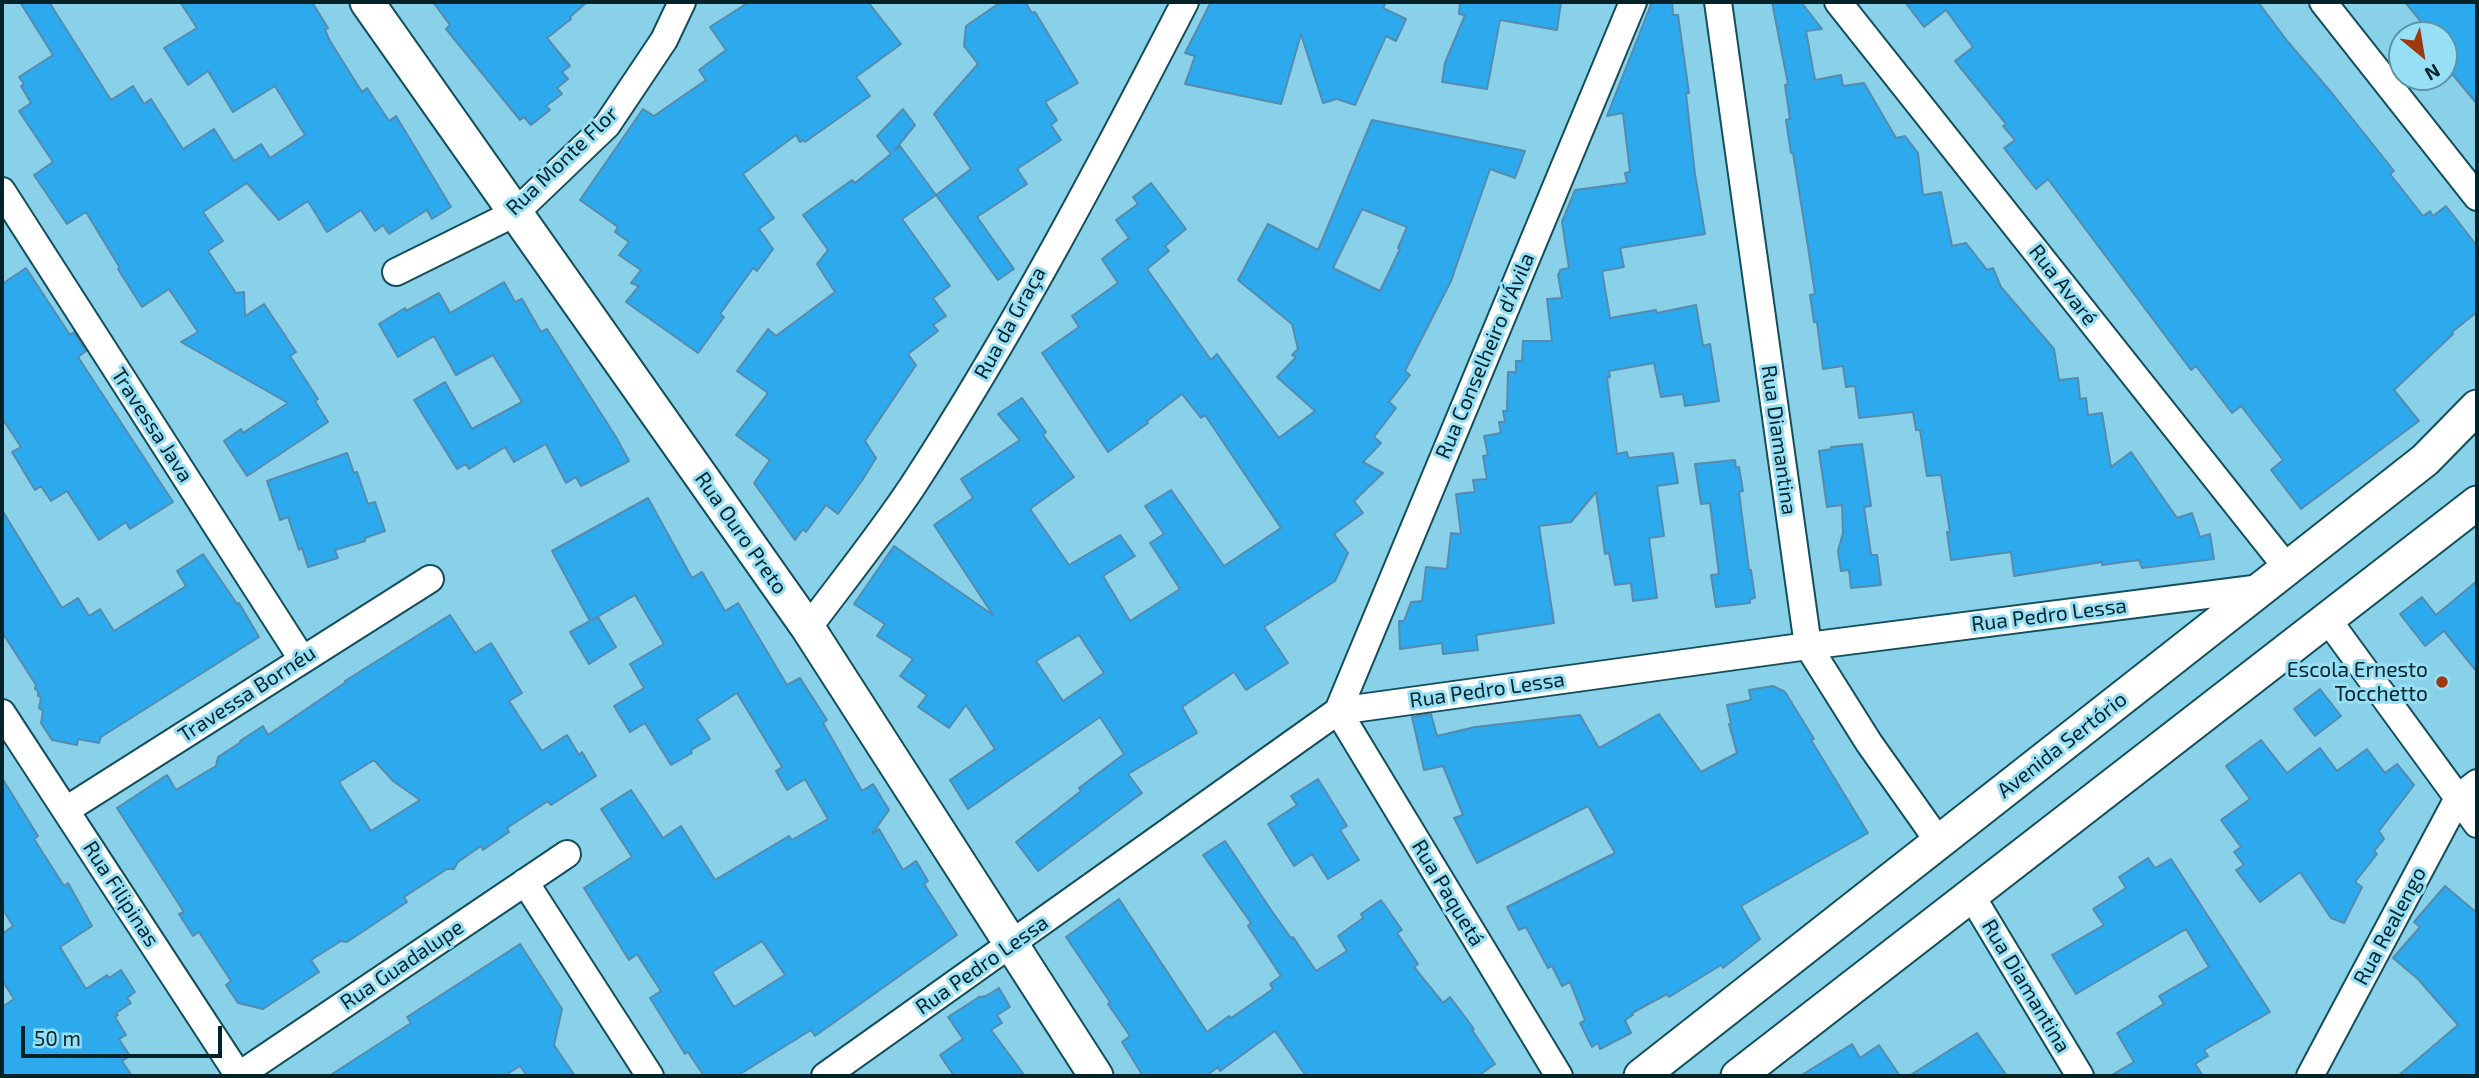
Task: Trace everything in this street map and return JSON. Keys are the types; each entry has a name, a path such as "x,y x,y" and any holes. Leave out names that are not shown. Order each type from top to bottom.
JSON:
{"main road":[{"name":"Rua Ouro Preto","path":"367,2 808,628 1013,943 1096,1076"},
{"name":"Avenida Sertório","path":"1641,1076 2425,460 2477,407"},
{"path":"1738,1076 2477,503"}],"street":[{"name":"Rua Monte Flor","path":"396,272 514,213 607,125 664,40 682,2"},
{"name":"Rua da Graça","path":"808,628 911,489 974,388 1071,215 1185,2"},
{"name":"Rua Conselheiro d'Ávila","path":"1338,711 1633,2"},
{"name":"Rua Diamantina","path":"1718,2 1808,646 1869,743 1939,842"},
{"name":"Rua Avaré","path":"1838,2 2288,569"},
{"path":"2323,2 2477,197"},
{"name":"Travessa Java","path":"2,191 302,659"},
{"name":"Travessa Bornéu","path":"66,810 430,579"},
{"name":"Rua Pedro Lessa","path":"825,1076 1338,711 1808,646 2261,588"},
{"path":"2328,620 2468,790 2477,824"},
{"name":"Rua Paquetá","path":"1338,711 1559,1076"},
{"name":"Rua Filipinas","path":"2,713 238,1076"},
{"name":"Rua Realengo","path":"2313,1075 2468,790"},
{"name":"Rua Guadalupe","path":"238,1076 567,854"},
{"path":"525,882 650,1076"},
{"name":"Rua Diamantina","path":"1971,895 2080,1076"}],"building":[{"path":"20,2 49,2 111,100 133,86 144,104 151,99 183,149 214,129 234,161 261,144 270,158 305,135 275,86 233,112 208,71 188,85 164,48 197,28 180,2 312,2 328,28 325,30 330,41 362,92 367,88 389,121 396,116 451,207 432,219 427,210 389,234 383,225 375,231 361,210 327,232 308,201 279,220 247,183 203,212 223,241 208,251 236,293 244,292 245,316 264,304 296,352 290,356 318,399 315,401 328,422 247,476 224,441 241,429 243,433 288,403 181,342 198,332 169,289 142,307 86,212 67,224 34,175 53,162 19,111 31,103 19,77 53,55"},
{"path":"433,2 587,2 547,38 570,66 562,72 568,79 557,88 562,94 546,106 550,110 531,125 524,117 520,120 446,29 450,25"},
{"path":"749,2 868,2 901,44 856,77 870,96 805,142 800,142 796,135 743,174 774,218 759,229 773,249 757,271 753,268 720,314 724,317 698,353 626,302 639,286 631,283 641,270 619,255 629,242 615,232 618,227 580,200 643,109 654,116 706,80 699,70 726,50 710,27"},
{"path":"1001,2 1025,2 1032,13 1035,12 1078,83 1045,102 1057,120 1051,125 1061,140 1017,169 1027,184 977,217 1014,269 998,280 936,195 971,169 934,114 978,64 964,46 966,26"},
{"path":"1211,2 1386,2 1383,8 1406,19 1396,41 1386,36 1355,105 1337,99 1323,103 1301,34 1281,104 1185,84 1195,56 1185,53"},
{"path":"1460,2 1561,2 1557,30 1500,20 1487,89 1442,82 1445,63 1465,15 1459,14"},
{"path":"1652,2 1672,2 1673,15 1678,15 1689,93 1686,93 1695,174 1705,234 1620,248 1624,267 1602,271 1610,318 1696,305 1703,346 1710,344 1719,401 1685,406 1683,394 1661,397 1654,363 1609,371 1610,377 1607,378 1617,454 1627,452 1628,458 1673,453 1678,483 1657,486 1664,536 1649,538 1657,598 1633,601 1631,583 1615,585 1609,553 1605,554 1596,492 1571,522 1539,526 1554,623 1476,635 1478,650 1443,654 1442,643 1400,649 1399,621 1404,621 1411,602 1422,601 1426,567 1447,569 1451,533 1461,534 1456,494 1475,492 1473,480 1487,479 1483,456 1488,455 1484,436 1501,433 1499,422 1505,422 1503,411 1507,411 1508,372 1516,372 1516,361 1522,361 1523,341 1552,341 1547,299 1562,298 1558,274 1560,270 1569,268 1562,222 1575,190 1627,183 1625,173 1630,172 1623,113 1607,116"},
{"path":"1772,2 1801,2 1822,29 1806,31 1815,80 1841,75 1843,86 1864,83 1896,138 1905,136 1918,153 1923,195 1941,192 1952,246 1966,243 1987,270 1993,268 2001,287 2054,349 2059,380 2078,378 2080,399 2086,398 2088,415 2102,413 2111,467 2131,452 2177,518 2192,513 2200,537 2210,534 2214,559 2142,568 2139,560 2102,565 2102,562 2014,576 2011,552 1951,560 1947,532 1950,532 1941,475 1927,476 1920,430 1916,430 1913,412 1859,418 1855,386 1846,387 1843,366 1823,369 1817,322 1814,322 1810,295 1815,294 1809,253 1786,120 1790,119 1785,85 1788,84"},
{"path":"1905,2 2258,2 2394,171 2390,174 2423,216 2430,211 2433,216 2446,206 2477,246 2477,312 2452,332 2453,334 2394,390 2419,421 2301,509 2271,470 2283,460 2241,406 2232,413 2196,366 2191,370 2048,179 2036,189 2004,148 2015,140 2003,126 2006,124 1955,61 1973,47 1946,10 1924,27"},
{"path":"2405,2 2477,2 2477,104 2458,81 2458,21 2421,21"},
{"path":"903,109 915,125 894,151 900,146 936,195 902,219 950,286 933,298 946,316 933,325 938,331 908,354 916,365 865,441 876,458 863,479 838,514 826,505 806,532 803,529 795,540 754,483 770,460 736,435 768,393 737,371 768,329 776,336 835,292 817,264 828,250 803,215 852,180 855,183 891,154 877,136"},
{"path":"1372,120 1525,151 1515,178 1490,169 1451,281 1405,371 1410,375 1389,402 1396,408 1374,437 1381,443 1363,462 1383,473 1354,501 1363,513 1334,534 1348,553 1335,581 1264,627 1288,663 1246,690 1234,672 1182,707 1197,733 1128,774 1142,793 1038,871 1016,842 1124,754 1100,717 968,809 950,780 995,749 966,705 949,728 918,707 927,695 900,676 913,659 877,636 885,624 854,604 894,546 993,615 934,525 973,498 961,479 1020,440 998,414 1022,398 1046,432 1043,435 1074,477 1030,509 1069,565 1120,535 1135,556 1103,576 1130,621 1180,589 1150,543 1164,534 1145,506 1171,490 1224,566 1281,528 1205,415 1201,418 1182,394 1108,452 1042,353 1079,327 1072,316 1118,283 1102,259 1129,238 1116,220 1138,204 1133,197 1151,183 1186,229 1165,246 1169,251 1147,269 1211,360 1217,354 1279,438 1315,411 1277,377 1296,357 1292,355 1298,349 1292,324 1238,280 1268,224 1318,250","holes":["1362,209 1407,227 1398,248 1400,249 1380,291 1333,268","1079,635 1104,673 1063,701 1036,661"]},
{"path":"26,268 70,335 74,332 86,351 78,357 173,502 130,529 126,522 99,540 67,491 51,501 41,486 35,490 12,452 21,447 2,418 2,284"},
{"path":"504,282 515,302 522,299 541,332 547,329 629,461 581,486 576,477 566,483 546,444 514,462 505,447 469,469 466,464 457,469 414,400 445,382 472,429 522,402 493,355 456,375 434,336 398,357 379,324 405,308 406,311 439,293 450,313"},
{"path":"1862,444 1871,506 1864,507 1871,555 1877,555 1881,585 1851,588 1849,570 1841,571 1838,551 1843,533 1842,505 1827,507 1819,451"},
{"path":"347,453 368,504 375,502 385,531 365,538 365,541 335,550 338,558 308,567 288,517 280,520 267,481"},
{"path":"1735,460 1736,468 1739,467 1743,491 1739,492 1755,598 1750,599 1750,603 1716,607 1711,575 1719,574 1710,503 1701,504 1695,464"},
{"path":"648,498 692,578 702,572 725,611 738,603 787,685 800,678 827,720 823,723 862,791 873,784 889,810 872,834 879,829 903,870 916,861 928,881 924,884 957,935 815,1036 811,1030 737,1076 704,1076 688,1052 685,1054 650,998 661,991 637,954 629,960 584,888 632,857 601,809 631,790 663,838 681,826 715,880 789,836 792,840 828,819 805,779 787,790 776,771 782,767 737,693 697,719 710,739 671,765 645,723 630,732 614,706 644,688 630,664 664,644 635,595 592,620 598,617 616,647 589,664 570,632 590,621 552,551","holes":["762,941 785,975 734,1007 712,972"]},
{"path":"2,510 62,608 78,598 89,616 100,609 114,631 186,586 177,571 203,554 237,604 239,603 259,637 101,737 99,743 78,739 77,745 52,740 41,723 43,711 39,708 41,697 35,689 36,685 2,632"},
{"path":"2477,581 2477,672 2444,631 2425,646 2400,614 2422,597 2436,615"},
{"path":"450,615 475,653 491,643 522,693 509,701 542,751 567,735 579,755 582,752 596,776 551,805 548,801 507,828 509,832 483,850 481,846 458,862 454,869 447,869 404,897 407,902 347,942 341,941 311,960 319,972 263,1009 238,1003 226,985 231,981 199,932 193,936 179,914 184,912 117,808 167,775 176,790 216,766 218,757 263,726 268,735 345,681","holes":["374,760 393,781 420,800 371,831 339,782"]},
{"path":"1773,686 1785,692 1868,833 1741,906 1760,939 1723,968 1721,965 1669,997 1667,994 1632,1013 1633,1015 1625,1020 1631,1033 1600,1049 1598,1043 1592,1047 1580,1023 1585,1020 1570,982 1562,986 1552,966 1548,968 1526,927 1519,930 1507,907 1615,853 1588,806 1477,863 1454,818 1463,815 1443,766 1424,770 1412,717 1431,714 1437,736 1475,727 1580,715 1599,748 1659,714 1701,772 1737,753 1727,705 1751,700 1749,690"},
{"path":"2320,689 2341,716 2315,736 2294,709"},
{"path":"2261,740 2287,773 2320,748 2337,771 2367,749 2385,773 2397,764 2414,785 2379,831 2384,839 2374,851 2377,854 2355,882 2362,887 2344,923 2331,918 2300,872 2260,902 2236,870 2244,865 2234,852 2241,847 2221,820 2250,799 2226,766"},
{"path":"2,778 38,836 34,839 64,886 68,883 92,926 60,947 86,989 107,975 109,978 121,970 135,992 127,998 131,1003 116,1013 118,1015 115,1017 126,1035 119,1039 130,1056 122,1061 132,1076 2,1076 2,1007 14,999 2,980 2,934 13,926 2,908"},
{"path":"1318,779 1347,826 1340,830 1359,860 1328,879 1312,854 1294,866 1268,824 1297,805 1291,796"},
{"path":"1225,841 1316,971 1347,951 1338,936 1363,918 1361,914 1381,900 1402,930 1397,933 1418,964 1414,967 1443,1003 1450,997 1495,1064 1478,1076 1306,1076 1275,1031 1220,1071 1218,1067 1206,1076 1143,1076 1122,1042 1130,1036 1066,937 1119,899 1207,1032 1229,1016 1231,1018 1273,989 1270,984 1281,976 1248,926 1251,923 1203,855"},
{"path":"2148,858 2155,868 2171,859 2270,1012 2204,1050 2208,1056 2195,1064 2203,1076 2110,1076 2134,1062 2117,1033 2164,1004 2159,996 2209,967 2186,929 2076,994 2052,955 2104,925 2093,909 2126,888 2119,877"},
{"path":"2445,886 2477,913 2477,1076 2398,1076 2458,1025 2418,979 2393,958 2420,927 2414,922"},
{"path":"520,944 562,1009 554,1045 575,1076 527,1076 520,1066 504,1076 329,1076 411,1023 407,1017"},
{"path":"999,988 1010,1007 997,1015 1002,1023 991,1030 1025,1076 954,1076 940,1055 963,1039 948,1017"},
{"path":"1977,1033 2007,1076 1909,1076 1942,1055"},
{"path":"1852,1044 1860,1058 1879,1045 1900,1076 1800,1076"}],"place":[{"name":"Escola Ernesto Tocchetto","path":"2442,682"}]}
